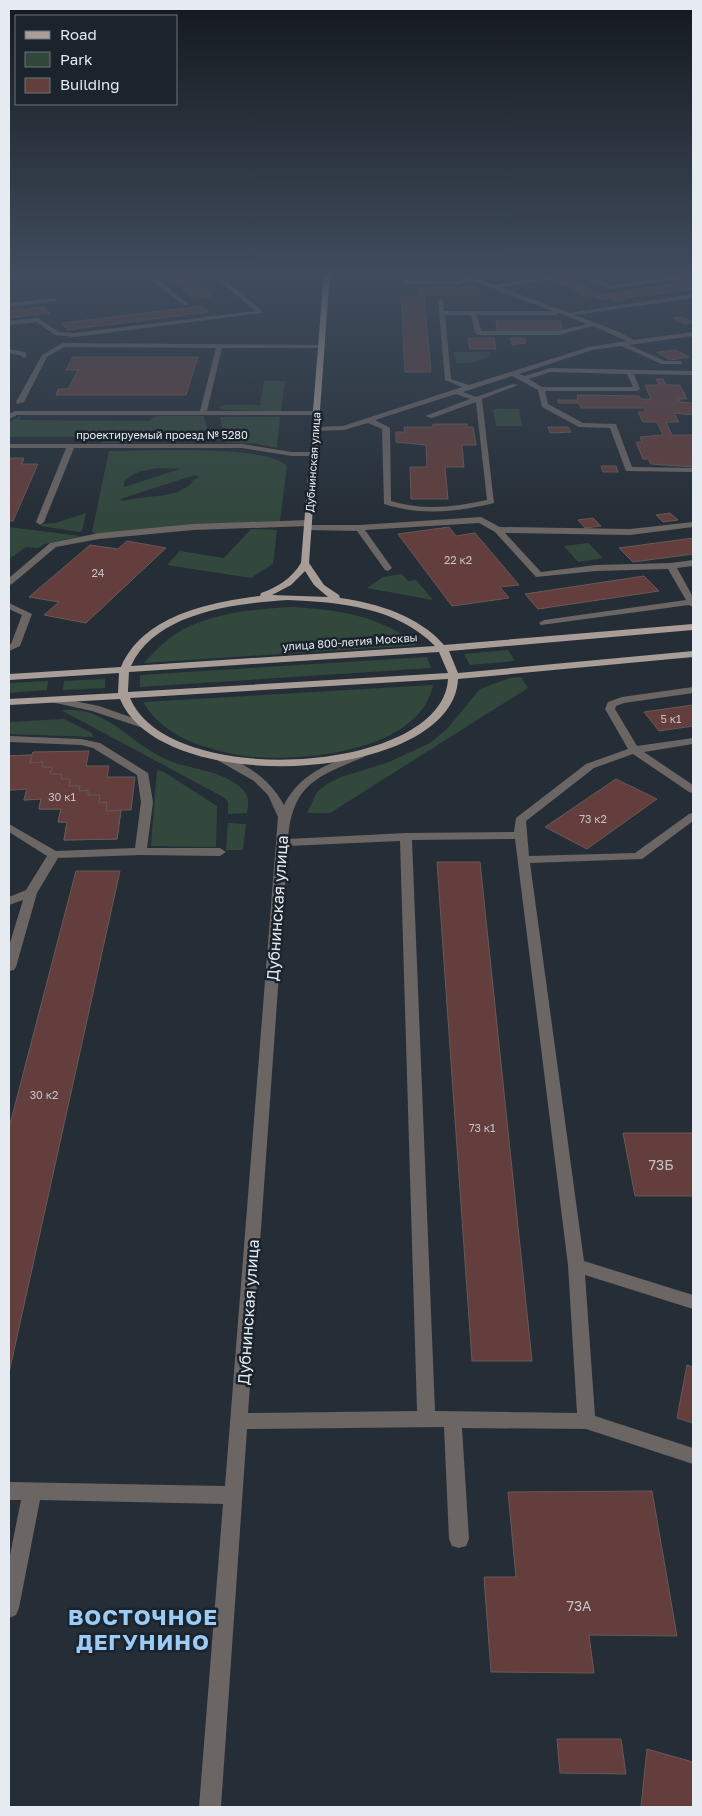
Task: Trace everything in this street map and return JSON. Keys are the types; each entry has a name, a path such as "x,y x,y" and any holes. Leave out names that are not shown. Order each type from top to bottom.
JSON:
{"main road":[{"name":"Дубнинская улица","path":"305,563 321,356"},
{"path":"305,563 314,582 323,591 409,622 428,634 443,649 454,676 448,699 430,721 400,740 360,754 337,760 288,764 240,762 217,757 176,744 146,726 135,716 124,696 122,682 124,671 136,649 159,630 190,615 271,593 286,586 295,579 305,563"},
{"path":"239,602 302,598 358,604"},
{"name":"улица 800-летия Москвы","path":"9,677 443,649 693,627"},
{"path":"9,702 454,676 693,654"}],"street":[{"path":"44,356 17,402 12,415 317,413"},
{"path":"203,413 217,356"},
{"path":"445,356 448,380 468,387"},
{"path":"316,429 344,428 566,356"},
{"path":"650,356 664,362 683,363"},
{"path":"524,378 550,370 693,373"},
{"path":"510,373 524,378 541,389 637,389 629,371"},
{"path":"429,416 515,385"},
{"path":"541,389 545,405 582,426 613,426 629,470 693,470"},
{"path":"368,420 386,428 387,502 403,508 460,509 491,501 479,400 455,391"},
{"name":"проектируемый проезд № 5280","path":"9,446 242,446 292,454 314,454"},
{"path":"40,522 71,446"},
{"path":"9,582 53,545 99,536 193,527 308,526 360,528 481,520 498,530 540,575 596,568 671,566 693,563"},
{"path":"498,530 630,532 693,524"},
{"path":"360,528 388,568"},
{"path":"544,623 692,603 671,566"},
{"path":"9,606 27,614 15,646 9,648"},
{"path":"693,690 622,700 612,704 610,710 634,750 693,790"},
{"path":"55,700 102,710 146,726"},
{"path":"9,739 96,745 142,773 146,783 145,833 140,851"},
{"path":"586,1421 576,1265 520,836 520,820 590,766 634,750 693,741"},
{"name":"Дубнинская улица","path":"210,1807 284,817 296,793 304,783 316,775 360,754"},
{"name":"Дубнинская улица","path":"217,757 238,766 266,785 276,797 284,817"},
{"path":"524,860 638,856 693,816"},
{"path":"9,827 54,856 140,851 220,852"},
{"path":"282,843 406,837 520,836"},
{"path":"406,837 426,1418"},
{"path":"9,967 31,893 54,856"},
{"path":"9,901 31,893"},
{"path":"576,1265 693,1302"},
{"path":"240,1421 426,1418 586,1421 693,1456"},
{"path":"453,1420 459,1539"},
{"path":"9,1491 234,1495"},
{"path":"9,1608 32,1491"}],"green space":[{"path":"455,356 491,356 469,363 456,363"},
{"path":"264,381 285,381 281,411 226,410 218,408 225,405 260,405"},
{"path":"493,409 519,409 522,426 496,426"},
{"path":"21,416 19,420 149,421 157,416 204,416 210,440 128,440 127,443 102,443 104,437 9,437 9,422"},
{"path":"220,417 280,417 277,448 253,443 225,443"},
{"path":"203,450 255,454 275,459 287,466 280,521 96,534 92,532 109,451","holes":["158,468 180,469 124,487 124,482 131,476","195,475 199,477 193,480 191,484 168,495 124,501 120,499"]},
{"path":"86,513 82,531 79,532 41,526 42,524 55,523"},
{"path":"9,527 81,536 45,544 38,548 26,547 9,559"},
{"path":"251,529 277,530 273,564 251,578 167,565 180,551 224,558"},
{"path":"588,543 603,558 578,562 564,546"},
{"path":"402,574 408,581 416,580 433,600 367,588 383,577"},
{"path":"292,607 342,612 358,616 388,627 417,645 144,663 175,634 202,621 232,613"},
{"path":"508,650 515,661 470,665 464,654"},
{"path":"427,657 431,668 140,687 140,675"},
{"path":"521,677 528,688 330,813 307,813 317,792 327,784 341,777 389,762 430,743 447,729 480,689 510,678"},
{"path":"105,679 105,688 63,690 64,681"},
{"path":"48,681 47,690 9,693 9,683"},
{"path":"433,685 424,707 407,724 385,737 359,747 304,757 249,756 203,746 185,739 168,729 154,717 143,702"},
{"path":"61,710 78,710 93,714 106,720 155,754 170,761 228,779 237,784 246,794 248,802 247,813 228,814 228,802 225,798"},
{"path":"64,719 92,733 93,737 9,734 9,722"},
{"path":"157,770 164,772 217,806 216,847 151,846"},
{"path":"228,823 246,824 243,850 226,850"}],"building":[{"path":"404,356 430,356 431,372 405,372"},
{"path":"663,356 689,357 670,360"},
{"path":"73,357 198,357 186,395 56,395 58,389 68,389 78,370 66,370"},
{"path":"656,379 663,379 666,385 680,385 687,399 679,399 680,402 693,403 693,415 674,413 679,422 666,422 672,435 693,435 693,467 651,464 648,459 643,459 636,442 642,442 640,437 663,435 657,422 643,422 638,412 646,412 644,408 581,408 579,403 558,403 558,400 578,400 577,395 639,396 641,399 651,399 645,385 659,385"},
{"path":"433,424 467,424 467,427 473,427 476,445 462,445 464,467 445,467 448,499 411,499 410,467 427,467 426,445 396,442 396,432 405,432 404,427 433,427"},
{"path":"548,427 568,427 571,432 550,433"},
{"path":"9,458 24,458 22,464 38,464 13,521 9,521"},
{"path":"601,466 616,466 618,472 603,472"},
{"path":"670,513 678,520 663,522 656,515"},
{"path":"593,518 601,526 585,528 578,520"},
{"path":"449,527 456,536 475,533 519,585 500,587 509,598 452,606 398,534"},
{"path":"693,538 693,554 633,562 619,548"},
{"path":"127,541 166,548 86,623 44,615 59,602 29,597 90,545 118,549"},
{"path":"644,576 659,591 538,609 525,594"},
{"path":"693,705 693,726 659,731 644,712"},
{"path":"89,751 86,766 109,766 107,777 135,777 131,810 121,810 117,839 64,840 67,822 58,822 61,809 39,809 41,799 24,800 27,789 9,790 9,756 32,755 33,752"},
{"path":"32,755 30,763 43,762 42,767 52,767 50,774 62,774 61,779 70,779 69,786 80,786 79,791 88,790 88,795 100,795 99,803 107,802 106,811 121,810 117,839 64,840 67,822 58,822 61,809 39,809 41,799 24,800 27,789 9,790 9,756"},
{"path":"616,779 657,799 587,849 545,827"},
{"path":"437,862 480,862 532,1361 472,1361"},
{"path":"76,871 120,871 9,1373 9,1128"},
{"path":"623,1133 693,1133 693,1196 635,1196"},
{"path":"687,1365 693,1367 693,1423 677,1418"},
{"path":"652,1491 677,1636 589,1635 594,1673 491,1672 484,1577 516,1577 508,1492"},
{"path":"557,1739 621,1739 626,1774 560,1773"},
{"path":"647,1749 693,1762 693,1807 641,1807"}],"district":[{"name":"ВОСТОЧНОЕ ДЕГУНИНО","path":"143,1630"}]}
